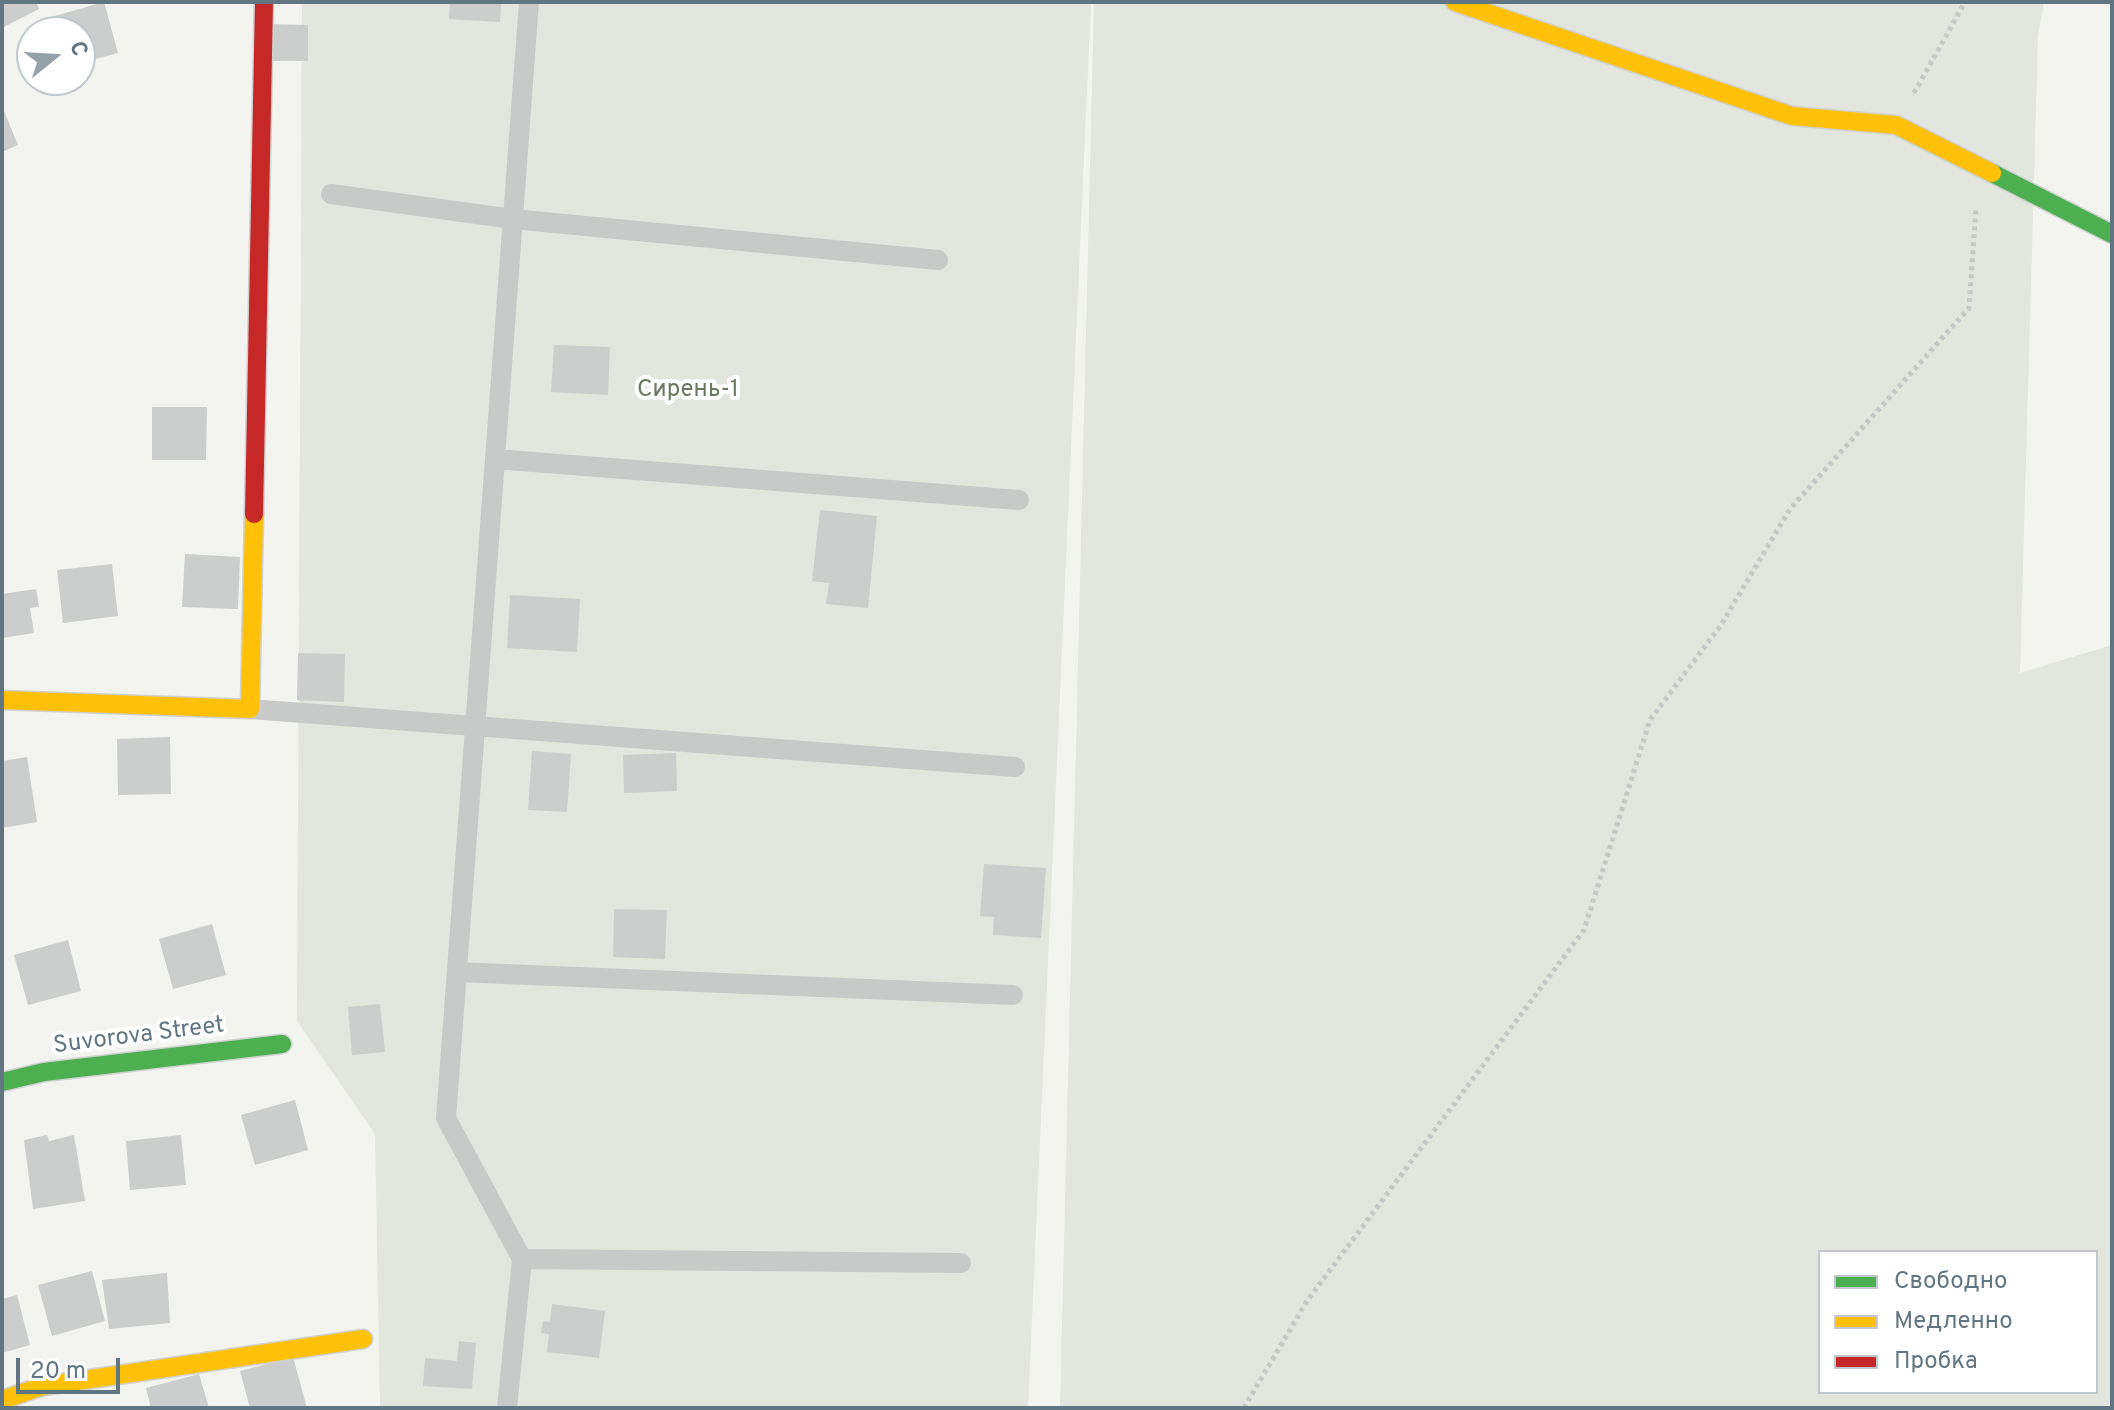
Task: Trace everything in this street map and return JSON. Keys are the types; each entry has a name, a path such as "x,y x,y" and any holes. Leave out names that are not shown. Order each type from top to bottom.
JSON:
{"street":[{"path":"2,700 250,709 264,2"},
{"path":"1455,2 1792,116 1896,125 2112,234"},
{"name":"Suvorova Street","path":"2,1082 44,1072 282,1044"},
{"path":"2,1400 43,1386 363,1339"}],"lane":[{"path":"507,1408 522,1259 446,1118 529,2"},
{"path":"331,194 513,219 938,260"},
{"path":"495,459 1019,500"},
{"path":"250,709 1015,767"},
{"path":"457,972 1013,995"},
{"path":"522,1259 961,1263"}],"path":[{"path":"1896,125 1965,2"},
{"path":"1244,1408 1307,1301 1584,930 1650,720 1721,625 1790,509 1969,308 1978,166"}],"green space":[{"name":"Сирень-1","path":"302,2 1091,2 1028,1408 380,1408 375,1134 297,1021"},
{"path":"1094,2 2044,2 2038,36 2020,673 2112,645 2112,1408 1060,1408"}],"building":[{"path":"2,2 36,2 39,9 25,16 16,16 16,21 2,28"},
{"path":"104,2 118,53 96,59 96,16 55,16"},
{"path":"450,2 501,2 500,22 449,19"},
{"path":"269,24 308,25 308,61 268,61"},
{"path":"2,106 18,145 2,152"},
{"path":"554,345 610,347 608,395 551,392"},
{"path":"152,407 207,407 206,460 152,460"},
{"path":"820,510 877,516 868,608 826,604 829,583 812,581"},
{"path":"185,554 240,557 238,609 182,607"},
{"path":"112,564 118,616 63,623 57,570"},
{"path":"36,589 39,607 30,608 34,633 2,638 2,594"},
{"path":"510,595 580,599 577,652 507,648"},
{"path":"298,653 345,654 344,702 297,700"},
{"path":"170,737 171,794 118,795 117,739"},
{"path":"532,751 571,754 567,812 528,810"},
{"path":"676,753 677,791 624,793 623,755"},
{"path":"27,757 37,822 2,828 2,761"},
{"path":"984,864 1046,868 1041,938 993,935 994,917 980,916"},
{"path":"614,909 667,910 665,959 613,957"},
{"path":"212,924 226,975 173,989 159,939"},
{"path":"68,940 81,991 28,1005 14,955"},
{"path":"380,1004 385,1052 352,1055 348,1007"},
{"path":"295,1100 308,1150 255,1165 241,1115"},
{"path":"47,1135 49,1141 74,1135 85,1201 33,1209 24,1140"},
{"path":"181,1135 186,1185 130,1190 126,1141"},
{"path":"92,1271 105,1321 52,1336 38,1285"},
{"path":"167,1273 170,1323 109,1329 102,1280"},
{"path":"17,1295 30,1345 2,1353 2,1299"},
{"path":"552,1304 605,1311 599,1358 547,1352 549,1334 541,1333 543,1321 550,1322"},
{"path":"459,1341 476,1343 472,1389 423,1386 425,1358 457,1361"},
{"path":"293,1357 307,1408 250,1408 240,1371"},
{"path":"199,1374 209,1408 151,1408 146,1388"}],"traffic: fast":[{"path":"1992,173 2112,234"},
{"path":"2,1082 44,1072 282,1044"}],"traffic: slow":[{"path":"1455,2 1792,116 1896,125 1992,173"},
{"path":"2,700 250,709 254,514"},
{"path":"2,1400 43,1386 363,1339"}],"traffic: jam":[{"path":"254,514 264,2"}]}
